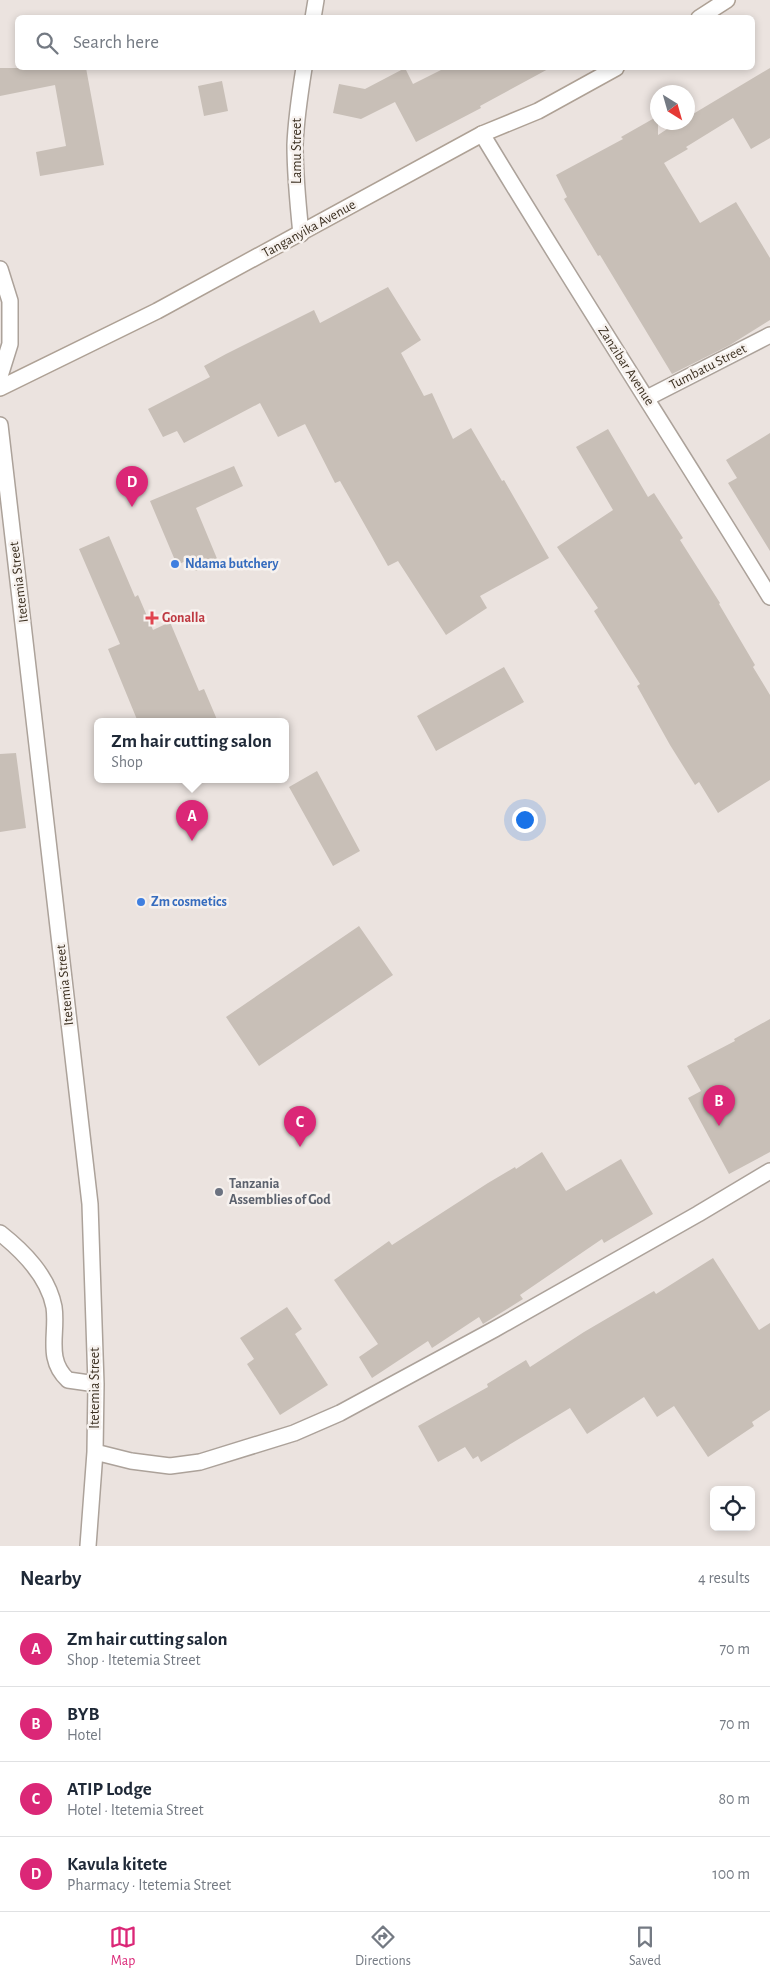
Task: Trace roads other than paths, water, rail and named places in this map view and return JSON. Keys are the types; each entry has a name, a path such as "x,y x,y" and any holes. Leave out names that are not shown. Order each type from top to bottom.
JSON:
{"street":[{"path":"314,15 316,0"},
{"path":"704,15 727,0"},
{"name":"Lamu Street","path":"301,234 295,174 295,144 304,70"},
{"name":"Tanganyika Avenue","path":"0,388 149,316 482,134 538,111 612,70"},
{"name":"Zanzibar Avenue","path":"482,134 558,260 647,398 770,597"},
{"path":"0,269 10,301 10,344 0,376"},
{"name":"Tumbatu Street","path":"647,398 770,335"},
{"name":"Itetemia Street","path":"0,425 90,1204 96,1384 95,1452 88,1546"},
{"path":"95,1452 131,1461 170,1466 200,1462 294,1433 340,1413 478,1339 770,1171"},
{"path":"0,1234 23,1253 39,1271 49,1290 54,1308 54,1353 57,1368 68,1380 96,1384"}],"place":[{"name":"Kavula kitete","path":"132,507"},
{"name":"Ndama butchery","path":"175,564"},
{"name":"Gonalla","path":"152,618"},
{"name":"Zm hair cutting salon","path":"192,841"},
{"name":"Zm cosmetics","path":"141,902"},
{"name":"BYB","path":"719,1126"},
{"name":"ATIP Lodge","path":"300,1147"},
{"name":"Tanzania Assemblies of God","path":"219,1192"}]}
